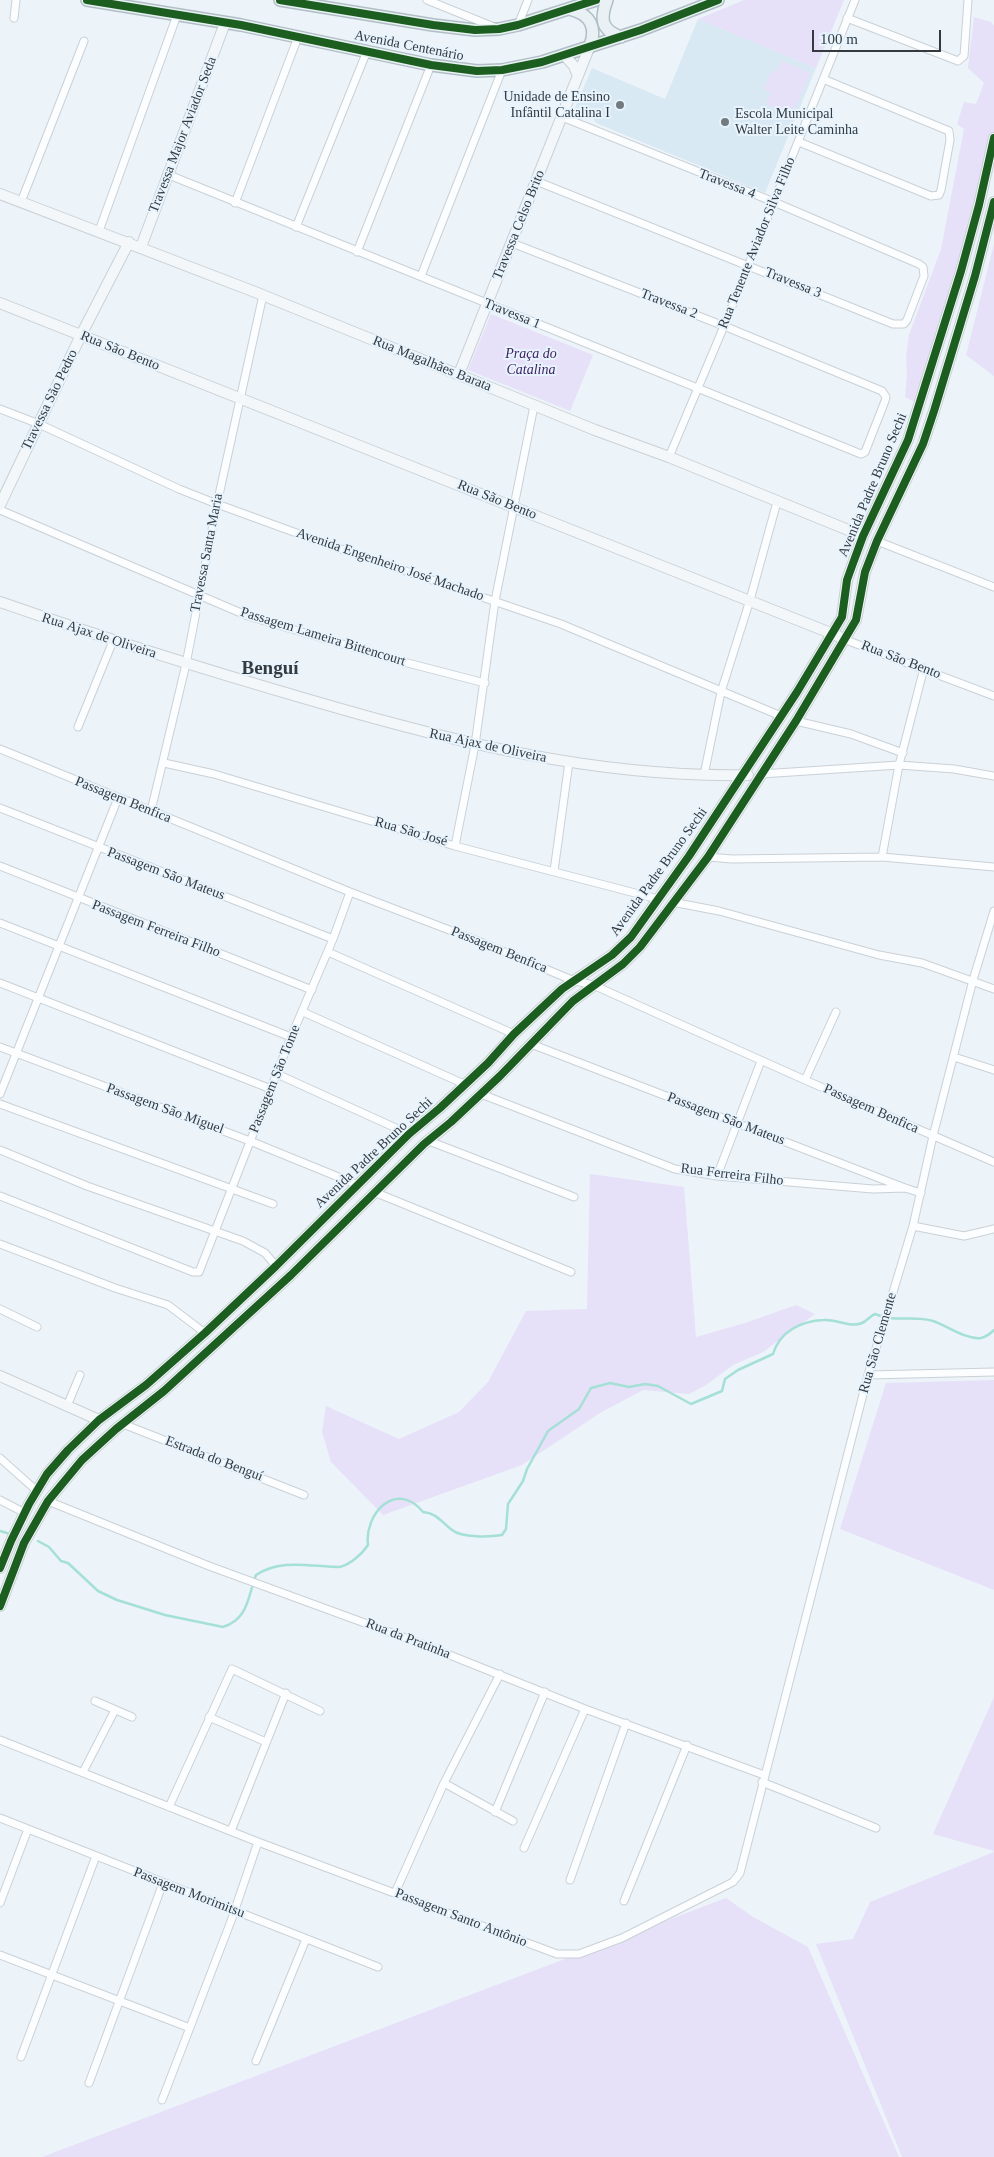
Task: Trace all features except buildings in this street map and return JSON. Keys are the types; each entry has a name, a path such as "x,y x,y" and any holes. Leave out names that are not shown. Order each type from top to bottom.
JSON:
{"main road":[{"name":"Avenida Centenário","path":"87,0 225,23 431,64 477,70 502,70 537,64 621,37 718,0"},
{"name":"Avenida Centenário","path":"280,0 458,29 499,29 518,25 596,0"},
{"path":"607,0 603,11 604,26 610,33 621,37"},
{"path":"569,9 588,17 593,31 593,39 589,48"}],"street":[{"path":"14,18 16,0"},
{"path":"427,0 499,29"},
{"path":"518,25 528,0"},
{"name":"Rua Tenente Aviador Silva Filho","path":"669,458 724,326 854,0"},
{"path":"847,18 954,61 961,61 964,56 968,0"},
{"path":"99,231 177,15"},
{"name":"Travessa Major Aviador Seda","path":"141,247 225,23"},
{"path":"235,203 298,37"},
{"path":"21,202 84,41"},
{"name":"Travessa Celso Brito","path":"459,374 589,48"},
{"path":"296,227 367,51"},
{"path":"564,56 574,66 578,76"},
{"path":"357,252 431,64"},
{"path":"421,276 502,70"},
{"path":"798,142 931,196 939,195 941,190 950,140 949,132 823,79"},
{"name":"Travessa 4","path":"562,117 774,202 919,264"},
{"name":"Avenida Padre Bruno Sechi","path":"0,1568 24,1513 47,1474 68,1450 99,1420 146,1385 205,1333 276,1266 409,1134 440,1108 514,1034 572,980 612,955 631,937 690,856 781,716 842,617 847,580 863,536 908,440 961,271 979,205 994,138"},
{"name":"Travessa 1","path":"169,175 856,452"},
{"name":"Travessa 3","path":"536,181 899,325 904,324 907,320 924,276 923,267 919,264"},
{"name":"Rua Magalhães Barata","path":"0,194 263,295 534,406 863,536"},
{"name":"Avenida Padre Bruno Sechi","path":"0,1606 24,1542 50,1502 82,1460 159,1396 291,1275 374,1192 481,1094 573,1000 623,964 640,947 672,902 708,857 796,721 846,640 856,620 865,572 877,541 923,444 975,276 994,202"},
{"name":"Travessa São Pedro","path":"0,505 81,336 129,242"},
{"name":"Travessa 2","path":"512,242 882,391 886,397 886,402 868,447 861,454 856,452"},
{"name":"Travessa Santa Maria","path":"151,811 164,763 186,664 239,398 263,295"},
{"name":"Rua São Bento","path":"0,303 750,600 846,640 994,696"},
{"path":"455,846 475,745 495,601 534,406"},
{"name":"Avenida Engenheiro José Machado","path":"0,410 38,424 217,504 341,549 562,624 781,716"},
{"path":"704,775 721,692 750,600 777,502"},
{"name":"Passagem Lameira Bittencourt","path":"0,510 248,616 396,660 485,683"},
{"path":"877,541 994,587"},
{"name":"Rua Ajax de Oliveira","path":"0,602 186,664 403,727 475,745 569,762 660,774 743,775 899,765 954,768 994,776"},
{"path":"78,727 113,641"},
{"path":"882,858 899,765 924,668"},
{"path":"796,721 851,734 903,754"},
{"name":"Passagem Benfica","path":"0,749 350,892 478,941 572,980 592,985 994,1162"},
{"path":"554,871 569,762"},
{"name":"Rua São José","path":"164,763 214,774 455,846 658,899"},
{"path":"0,1094 118,798"},
{"name":"Passagem São Mateus","path":"0,808 333,939"},
{"path":"708,857 732,860 882,858 994,867"},
{"name":"Passagem Ferreira Filho","path":"0,866 312,990"},
{"name":"Passagem São Tome","path":"0,1196 198,1273 202,1267 291,1037 328,952 350,892"},
{"path":"672,902 719,911 879,955 922,963 974,980 994,989"},
{"name":"Rua São Clemente","path":"763,1779 868,1375 885,1323 912,1226 932,1136 994,911"},
{"path":"0,923 291,1037"},
{"path":"328,952 514,1034"},
{"path":"0,983 270,1089"},
{"path":"303,1012 464,1084"},
{"path":"805,1080 836,1012"},
{"name":"Passagem São Mateus","path":"531,1044 905,1188 921,1192"},
{"name":"Passagem São Miguel","path":"0,1047 250,1141 358,1185"},
{"path":"954,1056 994,1070"},
{"path":"717,1176 761,1061"},
{"path":"277,1074 409,1134"},
{"name":"Rua Ferreira Filho","path":"481,1094 676,1169 717,1176 873,1189 905,1188"},
{"path":"0,1104 273,1204"},
{"path":"428,1141 574,1197"},
{"path":"0,1150 87,1186 243,1241 265,1252 276,1266"},
{"path":"374,1192 571,1272"},
{"path":"912,1226 964,1236 994,1229"},
{"path":"0,1244 115,1288 168,1305 205,1333"},
{"path":"0,1309 37,1327"},
{"path":"868,1375 994,1372"},
{"path":"67,1406 80,1375"},
{"path":"0,1376 99,1420"},
{"name":"Estrada do Benguí","path":"123,1424 304,1495"},
{"path":"0,1458 37,1491"},
{"path":"0,1500 24,1513"},
{"name":"Rua da Pratinha","path":"50,1502 258,1584 500,1674 585,1709 687,1745 876,1828"},
{"path":"169,1807 227,1678 234,1669 320,1710"},
{"path":"395,1893 444,1783 500,1674"},
{"path":"495,1812 545,1692"},
{"path":"231,1831 286,1693"},
{"path":"95,1701 132,1717"},
{"path":"524,1848 585,1709"},
{"path":"82,1772 115,1710"},
{"path":"210,1717 266,1742"},
{"path":"570,1880 626,1723"},
{"name":"Passagem Santo Antônio","path":"0,1740 258,1842 557,1954 579,1954 622,1938 733,1882 740,1872 763,1779"},
{"path":"624,1901 687,1745"},
{"path":"444,1783 513,1821"},
{"name":"Passagem Morimitsu","path":"0,1818 378,1967"},
{"path":"0,1903 28,1829"},
{"path":"162,2100 258,1842"},
{"path":"21,2057 96,1856"},
{"path":"88,2083 164,1883"},
{"path":"256,2061 306,1939"},
{"path":"0,1955 190,2028"}],"shaded area":[{"name":"Escola Municipal Walter Leite Caminha","path":"698,19 816,68 765,193 596,123 593,118 574,110 592,68 665,99"}],"green space":[{"path":"744,0 844,0 816,68 698,19"},
{"path":"974,17 991,22 994,26 994,131 988,164 921,405 905,397 906,357 909,335 941,249 964,129 957,124 964,102 976,104 984,83 968,68"},
{"path":"782,61 810,73 793,114 766,104 771,92 764,89 772,70 778,72"},
{"path":"994,244 994,376 966,355"},
{"name":"Praça do Catalina","path":"491,314 593,355 570,411 468,370"},
{"path":"590,1174 684,1187 696,1337 745,1323 796,1305 815,1314 763,1352 733,1365 706,1385 689,1394 643,1390 600,1413 522,1465 383,1515 331,1462 322,1432 326,1406 399,1439 459,1412 488,1382 526,1311 587,1309"},
{"path":"994,1380 994,1590 840,1529 886,1383"},
{"path":"994,1697 994,1851 933,1834"},
{"path":"994,1852 994,2157 902,2157 816,1944 853,1939 870,1902"},
{"path":"726,1898 753,1917 808,1947 899,2157 42,2157"}],"waterway":[{"path":"38,1541 49,1547 61,1561 68,1563 98,1591 117,1600 165,1615 223,1627 232,1623 243,1612 256,1575 266,1570 286,1565 340,1567 352,1561 368,1545 368,1533 371,1522 377,1512 393,1500 402,1499 413,1503 423,1512 435,1516 457,1533 476,1536 502,1535 506,1529 508,1504 523,1481 527,1469 548,1431 579,1409 591,1388 610,1383 629,1387 645,1384 658,1386 691,1404 722,1391 725,1379 738,1370 773,1354 776,1346 786,1333 807,1322 829,1320 858,1324 875,1314 897,1319 926,1319 963,1335 975,1338 985,1337 994,1330"},
{"path":"0,1531 10,1534"}],"cycle path":[{"path":"87,0 241,25 431,65 477,71 502,70 542,62 641,30 718,0"},
{"path":"280,0 475,30 499,29 518,25 596,0"},
{"path":"0,1568 29,1504 47,1474 68,1450 99,1420 146,1385 205,1333 276,1266 409,1134 488,1063 514,1034 562,989 612,955 631,937 689,856 797,692 842,617 847,580 863,536 908,440 961,271 979,205 994,138"},
{"path":"0,1606 24,1543 48,1501 82,1460 116,1429 164,1391 291,1275 424,1144 451,1122 500,1076 573,1001 623,964 640,947 708,857 796,721 856,620 865,572 877,541 923,444 934,411 975,276 994,202"}],"place":[{"name":"Unidade de Ensino Infântil Catalina I","path":"620,105"},
{"name":"Escola Municipal Walter Leite Caminha","path":"725,122"}],"district":[{"name":"Benguí","path":"270,669"}]}
